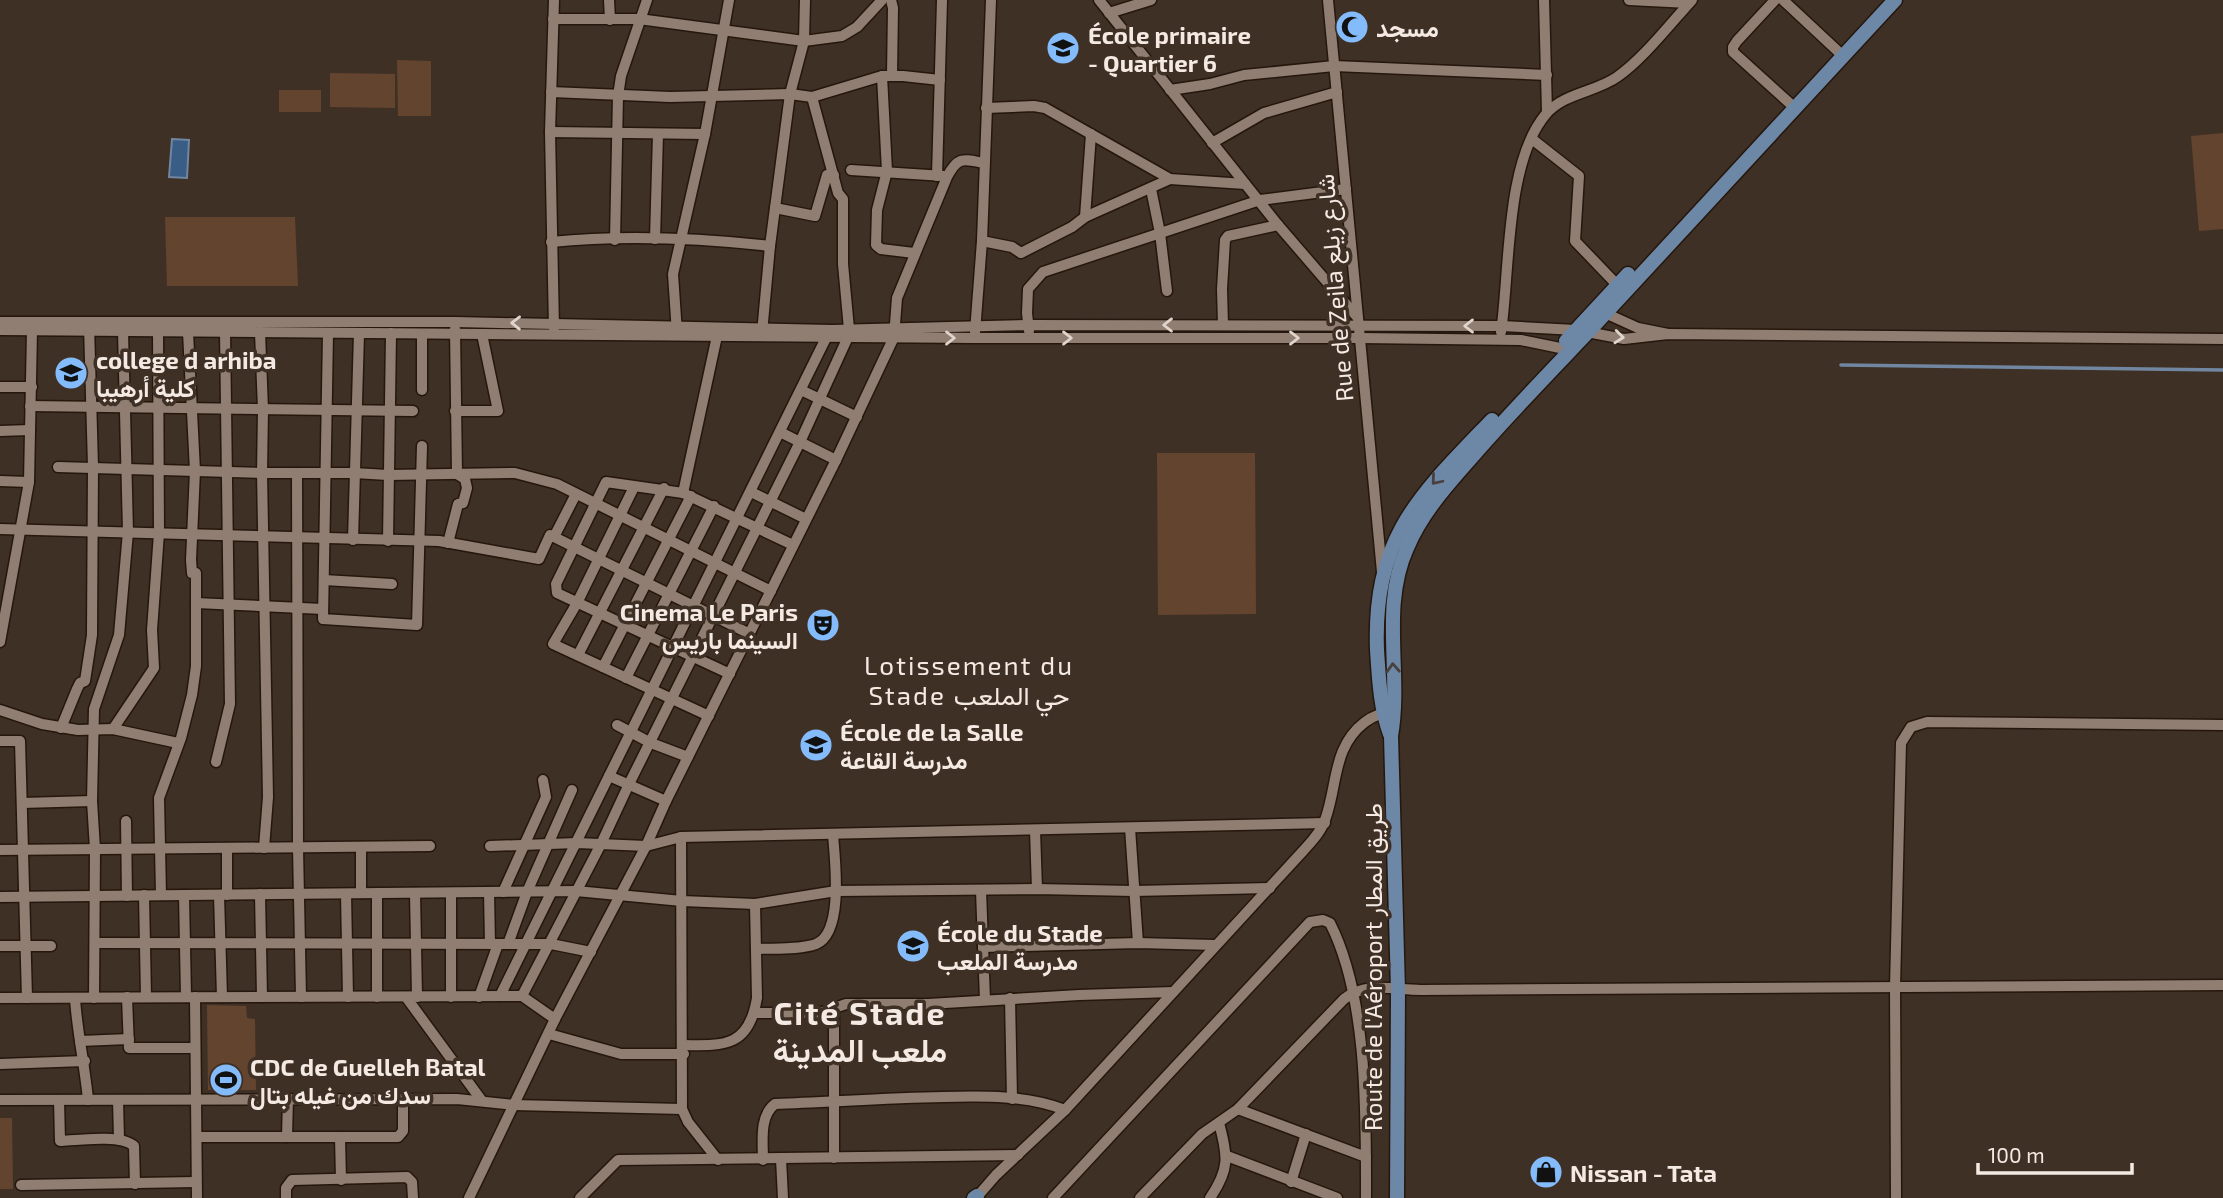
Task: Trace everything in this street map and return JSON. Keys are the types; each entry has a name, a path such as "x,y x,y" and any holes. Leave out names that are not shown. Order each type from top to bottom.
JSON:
{"main road":[{"path":"1389,713 1395,586 1406,548 1419,524 1442,491 1580,334 1589,315 1620,289 1840,53 1884,0"},
{"path":"1840,53 1895,0"},
{"path":"1389,713 1377,639 1378,599 1382,572 1402,523 1436,478 1560,348 1605,313 1620,289"},
{"name":"Route de l'Aéroport طريق المطار","path":"1389,713 1398,990 1397,1198"}],"street":[{"path":"554,0 550,132 554,329"},
{"path":"609,0 611,20"},
{"path":"615,240 618,96 621,76 647,0"},
{"path":"676,331 673,274 705,134 729,0"},
{"path":"762,332 770,246 790,94 804,41 806,0"},
{"path":"553,19 639,19 804,41 842,36 857,27 882,0"},
{"path":"891,0 893,8 887,75 887,171 877,210 877,247 881,250 915,253"},
{"path":"469,1198 555,1019 646,846 836,460 895,332 897,298 942,176 942,0"},
{"path":"974,338 982,241 991,0"},
{"path":"1099,0 1359,322"},
{"path":"1109,13 1151,0"},
{"name":"Rue de Zeila شارع زيلع","path":"1328,0 1382,572"},
{"path":"1544,0 1547,112"},
{"path":"1629,0 1690,2"},
{"path":"1775,0 1737,41 1733,52 1791,106"},
{"path":"1783,0 1840,53"},
{"path":"1500,341 1510,227 1524,162 1532,139 1547,112 1562,102 1616,78 1690,2"},
{"path":"1170,90 1244,75 1334,66 1547,75"},
{"path":"551,92 712,98 790,94 811,97 887,75 940,80"},
{"path":"1212,143 1264,113 1337,93"},
{"path":"522,996 551,944 771,501 821,399 849,333 843,264 843,199 838,193 811,97"},
{"path":"986,108 1045,108 1170,179 1245,184"},
{"path":"550,132 705,134"},
{"path":"655,239 658,134"},
{"path":"1085,217 1090,134"},
{"path":"1532,139 1578,176 1575,241 1620,289"},
{"path":"851,170 942,176 964,159 984,163"},
{"path":"775,208 815,216 827,175 834,175"},
{"path":"982,241 1012,247 1021,253 1085,217 1170,179"},
{"path":"1151,189 1167,291"},
{"path":"1030,337 1028,289 1043,272 1260,200 1346,189"},
{"path":"1223,325 1222,289 1228,236 1278,225"},
{"path":"551,242 582,239 720,240 770,246"},
{"path":"1589,315 1605,313 1638,328 1668,334"},
{"path":"0,322 89,326 849,333 976,326 1359,322 1502,326 1624,339 1668,334 2223,338"},
{"path":"1195,338 1196,325"},
{"path":"0,330 89,326 123,331 422,334 455,328 482,334 554,329"},
{"path":"61,728 80,683 85,681 92,635 93,467 89,326"},
{"path":"455,328 457,474"},
{"path":"0,642 29,482 32,330"},
{"path":"94,998 94,709 119,635 128,532 123,331"},
{"path":"113,729 154,668 152,630 159,533 158,331"},
{"path":"676,331 717,336 762,332"},
{"path":"161,895 159,798 192,695 197,666 195,573 192,573 195,471 188,332"},
{"path":"216,762 230,704 225,332"},
{"path":"260,332 268,797 264,848"},
{"path":"895,332 974,338 1531,341 1560,348"},
{"path":"328,333 323,619 417,625 422,446"},
{"path":"353,540 359,333"},
{"path":"388,541 391,333"},
{"path":"500,996 829,333"},
{"path":"422,334 422,390"},
{"path":"455,411 498,411 482,334"},
{"path":"603,667 668,540 687,494 717,336"},
{"path":"0,387 32,387"},
{"path":"801,390 857,417"},
{"path":"30,406 413,411"},
{"path":"0,431 30,430"},
{"path":"780,432 836,460"},
{"path":"58,467 262,473 354,472 388,475 515,473 557,484 771,591"},
{"path":"297,473 301,998"},
{"path":"448,543 458,504 463,503 467,488 466,479 457,474"},
{"path":"0,481 29,482"},
{"path":"730,674 556,591 556,584 595,503 606,482 664,488 687,494 793,545"},
{"path":"634,487 577,603 553,643 709,716"},
{"path":"578,655 664,488"},
{"path":"751,492 806,519"},
{"path":"554,537 576,494"},
{"path":"626,678 714,506"},
{"path":"0,529 419,541 473,545 539,559 550,535 750,634"},
{"path":"1382,572 1395,586"},
{"path":"324,580 392,584"},
{"path":"196,603 323,609"},
{"path":"0,710 28,721 61,728 94,731 113,729 178,743"},
{"path":"976,1198 1065,1110 1303,851 1325,823 1341,754 1347,740 1373,716 1389,713"},
{"path":"1896,1198 1895,987 1901,743 1911,727 1927,722 2223,725"},
{"path":"617,725 651,743 688,757"},
{"path":"0,741 20,741 27,998"},
{"path":"609,776 666,801"},
{"path":"503,892 546,797 543,780"},
{"path":"479,997 499,944 550,844 572,790"},
{"path":"22,803 92,801"},
{"path":"126,821 127,896"},
{"path":"490,846 577,843 646,846 681,837 1325,823"},
{"path":"1130,828 1138,943"},
{"path":"1035,830 1037,889"},
{"path":"756,949 808,946 827,937 836,891 833,835"},
{"path":"681,837 684,1049 682,1109 688,1122 718,1160"},
{"path":"0,850 430,846"},
{"path":"361,847 361,893"},
{"path":"222,997 223,895 227,848"},
{"path":"0,897 576,891 682,901 755,904 836,891 1270,888"},
{"path":"981,890 985,1000"},
{"path":"451,892 451,996"},
{"path":"489,892 499,944"},
{"path":"377,893 377,997"},
{"path":"415,893 417,944 412,997 482,1101"},
{"path":"260,894 262,997"},
{"path":"346,894 348,997"},
{"path":"144,895 146,997"},
{"path":"184,895 184,943 195,1048 197,1198"},
{"path":"549,1034 621,1054 728,1044 739,1038 748,1028 757,998 755,904"},
{"path":"1053,1198 1310,922 1323,919 1330,923 1343,952 1354,992 1365,1093 1367,1198"},
{"path":"94,943 551,944 591,952"},
{"path":"983,947 1138,943 1215,945"},
{"path":"0,946 51,946"},
{"path":"1140,1198 1202,1134 1238,1110 1354,992 1371,986 1398,990 2223,985"},
{"path":"754,1013 810,1013 846,1004 928,1004 1173,992"},
{"path":"0,998 522,996 555,1019"},
{"path":"75,998 88,1100"},
{"path":"127,998 129,1048 195,1048"},
{"path":"1010,998 1012,1099"},
{"path":"834,1008 834,1158"},
{"path":"80,1041 129,1039"},
{"path":"0,1065 85,1061"},
{"path":"763,1160 763,1133 769,1108 775,1104 982,1096 1042,1102 1065,1110"},
{"path":"286,1137 288,1098"},
{"path":"0,1100 403,1099 682,1109"},
{"path":"197,1137 398,1138 403,1131 403,1099"},
{"path":"59,1100 60,1141 119,1139 130,1142 134,1146 135,1184"},
{"path":"118,1100 119,1139"},
{"path":"1238,1110 1366,1157"},
{"path":"1210,1198 1226,1170 1227,1156 1219,1123"},
{"path":"1291,1182 1306,1134"},
{"path":"340,1137 341,1180"},
{"path":"580,1198 618,1160 1018,1155"},
{"path":"1227,1156 1291,1182 1305,1193 1337,1198"},
{"path":"781,1159 783,1198"},
{"path":"286,1198 286,1188 292,1180 407,1177 412,1182 413,1198"},
{"path":"22,1185 197,1182"},
{"path":"84,1185 84,1198"}],"shaded area":[{"path":"397,60 431,61 431,116 398,116"},
{"path":"330,73 395,74 395,108 330,107"},
{"path":"279,90 321,90 321,112 279,112"},
{"path":"2223,133 2223,229 2199,231 2191,136"},
{"path":"165,217 295,217 298,286 167,286"},
{"path":"1157,453 1255,453 1256,614 1158,615"},
{"path":"207,1005 246,1006 247,1018 255,1019 256,1090 208,1090"},
{"path":"0,1118 12,1118 13,1189 0,1189"}],"water":[{"path":"172,139 189,140 187,178 169,177"}],"waterway":[{"path":"1841,365 2223,370"}],"place":[{"name":"مسجد","path":"1352,27"},
{"name":"École primaire - Quartier 6","path":"1063,48"},
{"name":"college d arhiba كلية أرهيبا","path":"71,373"},
{"name":"Cinema Le Paris السينما باريس","path":"823,625"},
{"name":"École de la Salle مدرسة القاعة","path":"816,745"},
{"name":"École du Stade مدرسة الملعب","path":"913,946"},
{"name":"CDC de Guelleh Batal سدك من غيله بتال","path":"226,1080"},
{"name":"Nissan - Tata","path":"1546,1172"}],"district":[{"name":"Lotissement du Stade حي الملعب","path":"969,679"},
{"name":"Cité Stade ملعب المدينة","path":"860,1030"}]}
